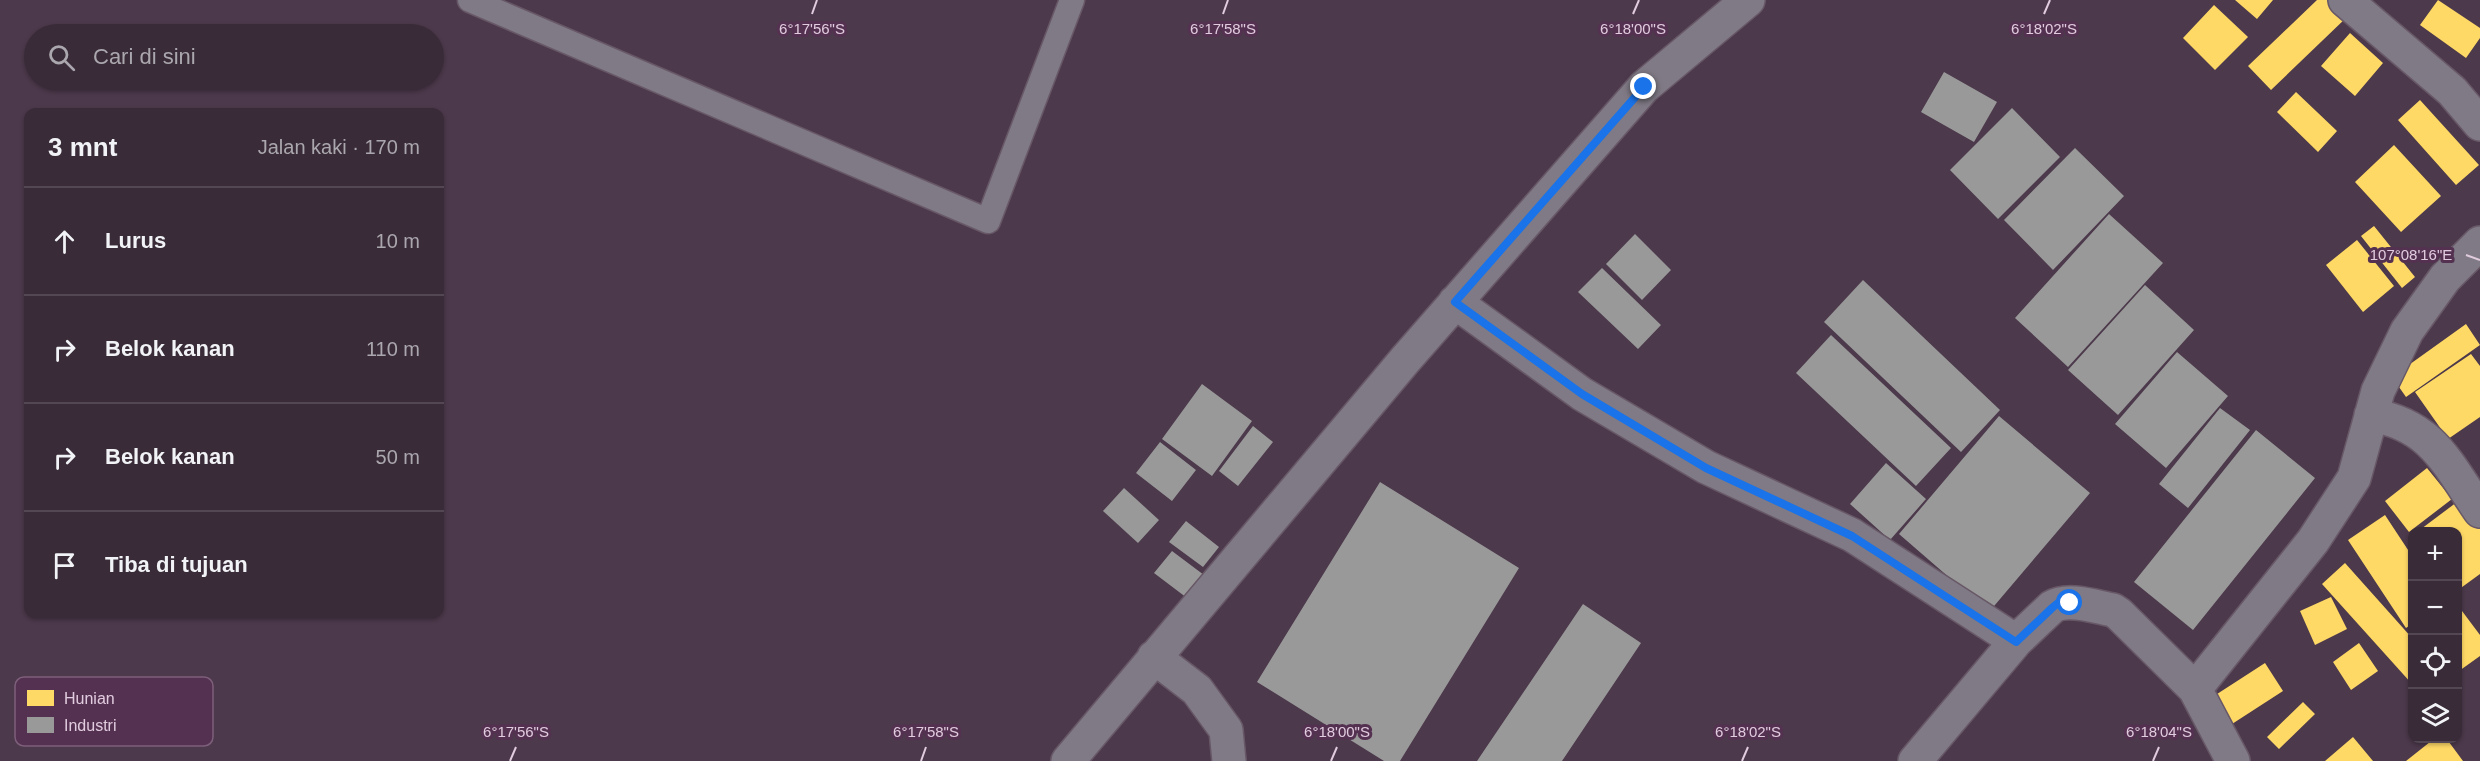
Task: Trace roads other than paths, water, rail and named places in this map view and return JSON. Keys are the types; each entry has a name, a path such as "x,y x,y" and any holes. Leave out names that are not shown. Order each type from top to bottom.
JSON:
{"street":[{"path":"1068,761 1455,302 1644,87 1748,0"},
{"path":"2345,0 2452,91 2480,124"},
{"path":"2195,689 2313,541 2354,478 2378,391 2406,331 2445,278 2480,243"},
{"path":"1455,302 1582,394 1706,468 1852,536 2016,642"},
{"path":"2371,414 2393,418 2426,437 2457,474 2480,511"},
{"path":"1915,761 2016,642 2058,603 2114,610 2195,689 2233,761"},
{"path":"1154,657 1197,690 1226,730 1229,761"}],"lane":[{"path":"470,0 988,221 1072,0"}]}
